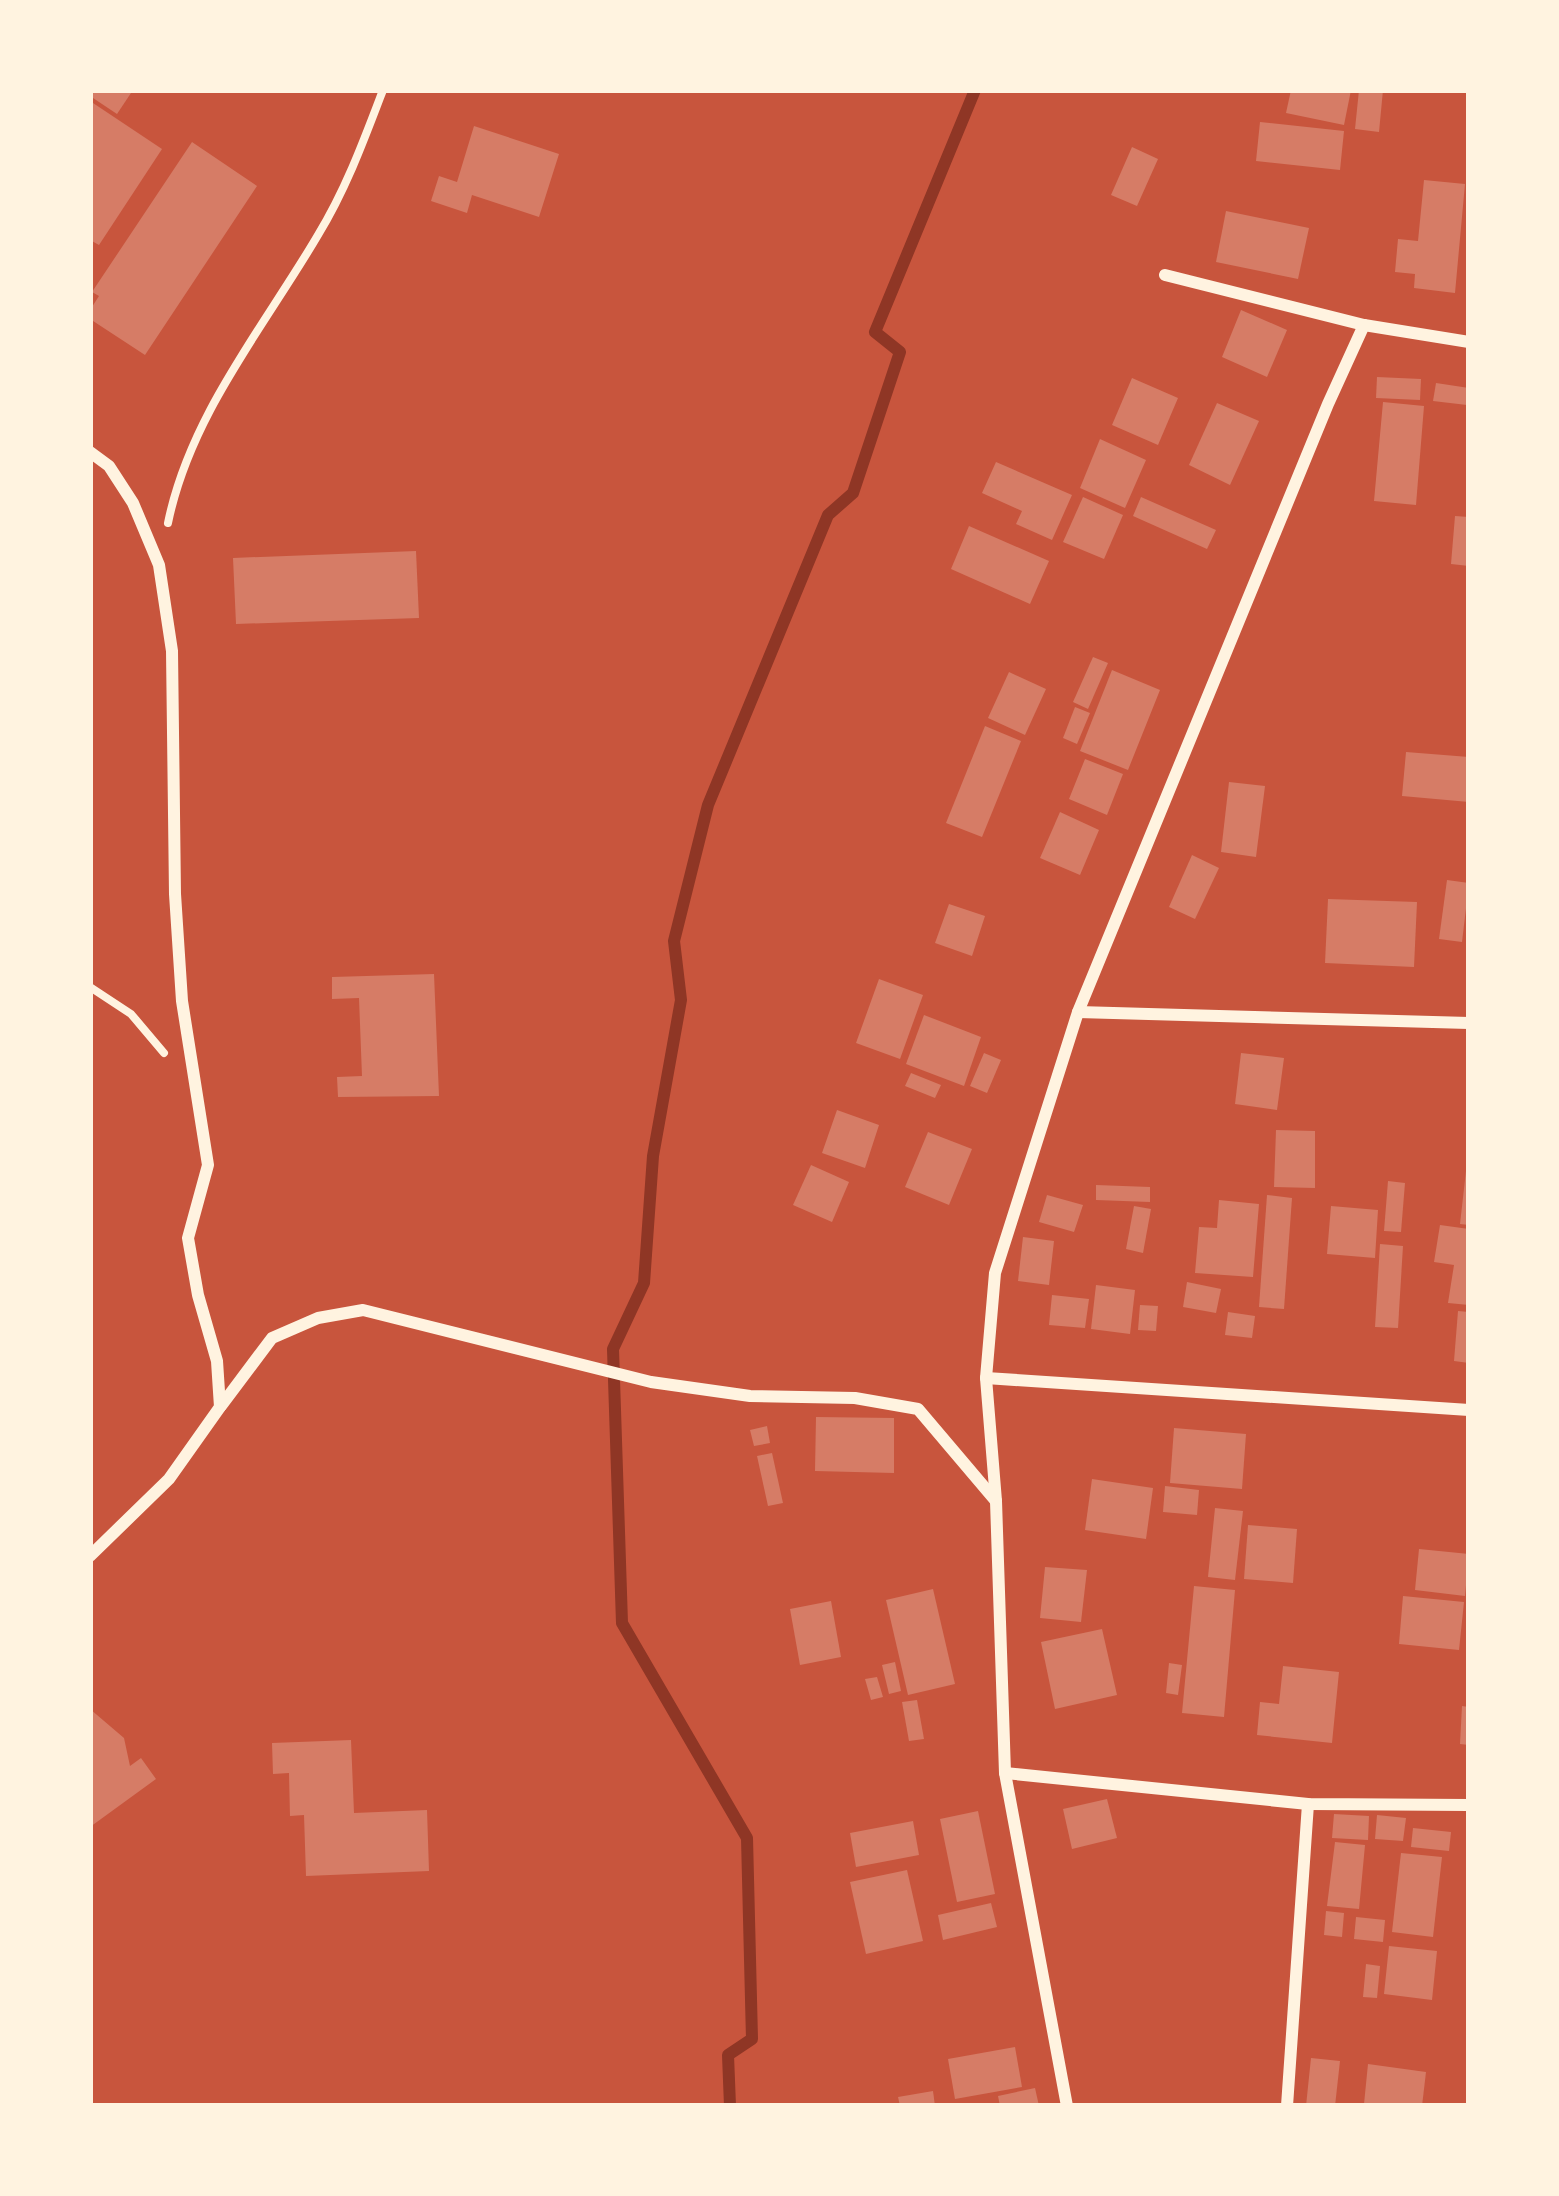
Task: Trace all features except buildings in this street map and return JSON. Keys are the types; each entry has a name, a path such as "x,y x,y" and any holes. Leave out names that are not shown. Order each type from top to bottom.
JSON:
{"street":[{"path":"1165,275 1364,325 1469,342"},
{"path":"1067,2106 1005,1774 996,1501 986,1378 994,1273 1078,1012 1364,325"},
{"path":"90,452 110,466 133,503 159,565 172,651 182,1000 208,1166 188,1238 217,1360 220,1407"},
{"path":"1078,1012 1469,1023"},
{"path":"90,1556 169,1479 272,1337 319,1318 363,1310 652,1382 750,1396 855,1398 919,1409 996,1501"},
{"path":"986,1378 1469,1411"},
{"path":"1005,1774 1308,1804 1469,1805"},
{"path":"1287,2106 1308,1804"}],"path":[{"path":"159,565 173,498 220,388 347,184 383,90"},
{"path":"90,987 131,1014 196,1092"}],"waterway":[{"path":"730,2106 728,2055 752,2039 747,1838 622,1623 613,1349 644,1283 653,1156 681,1000 674,941 708,805 828,515 853,493 900,352 875,332 975,90"}]}
